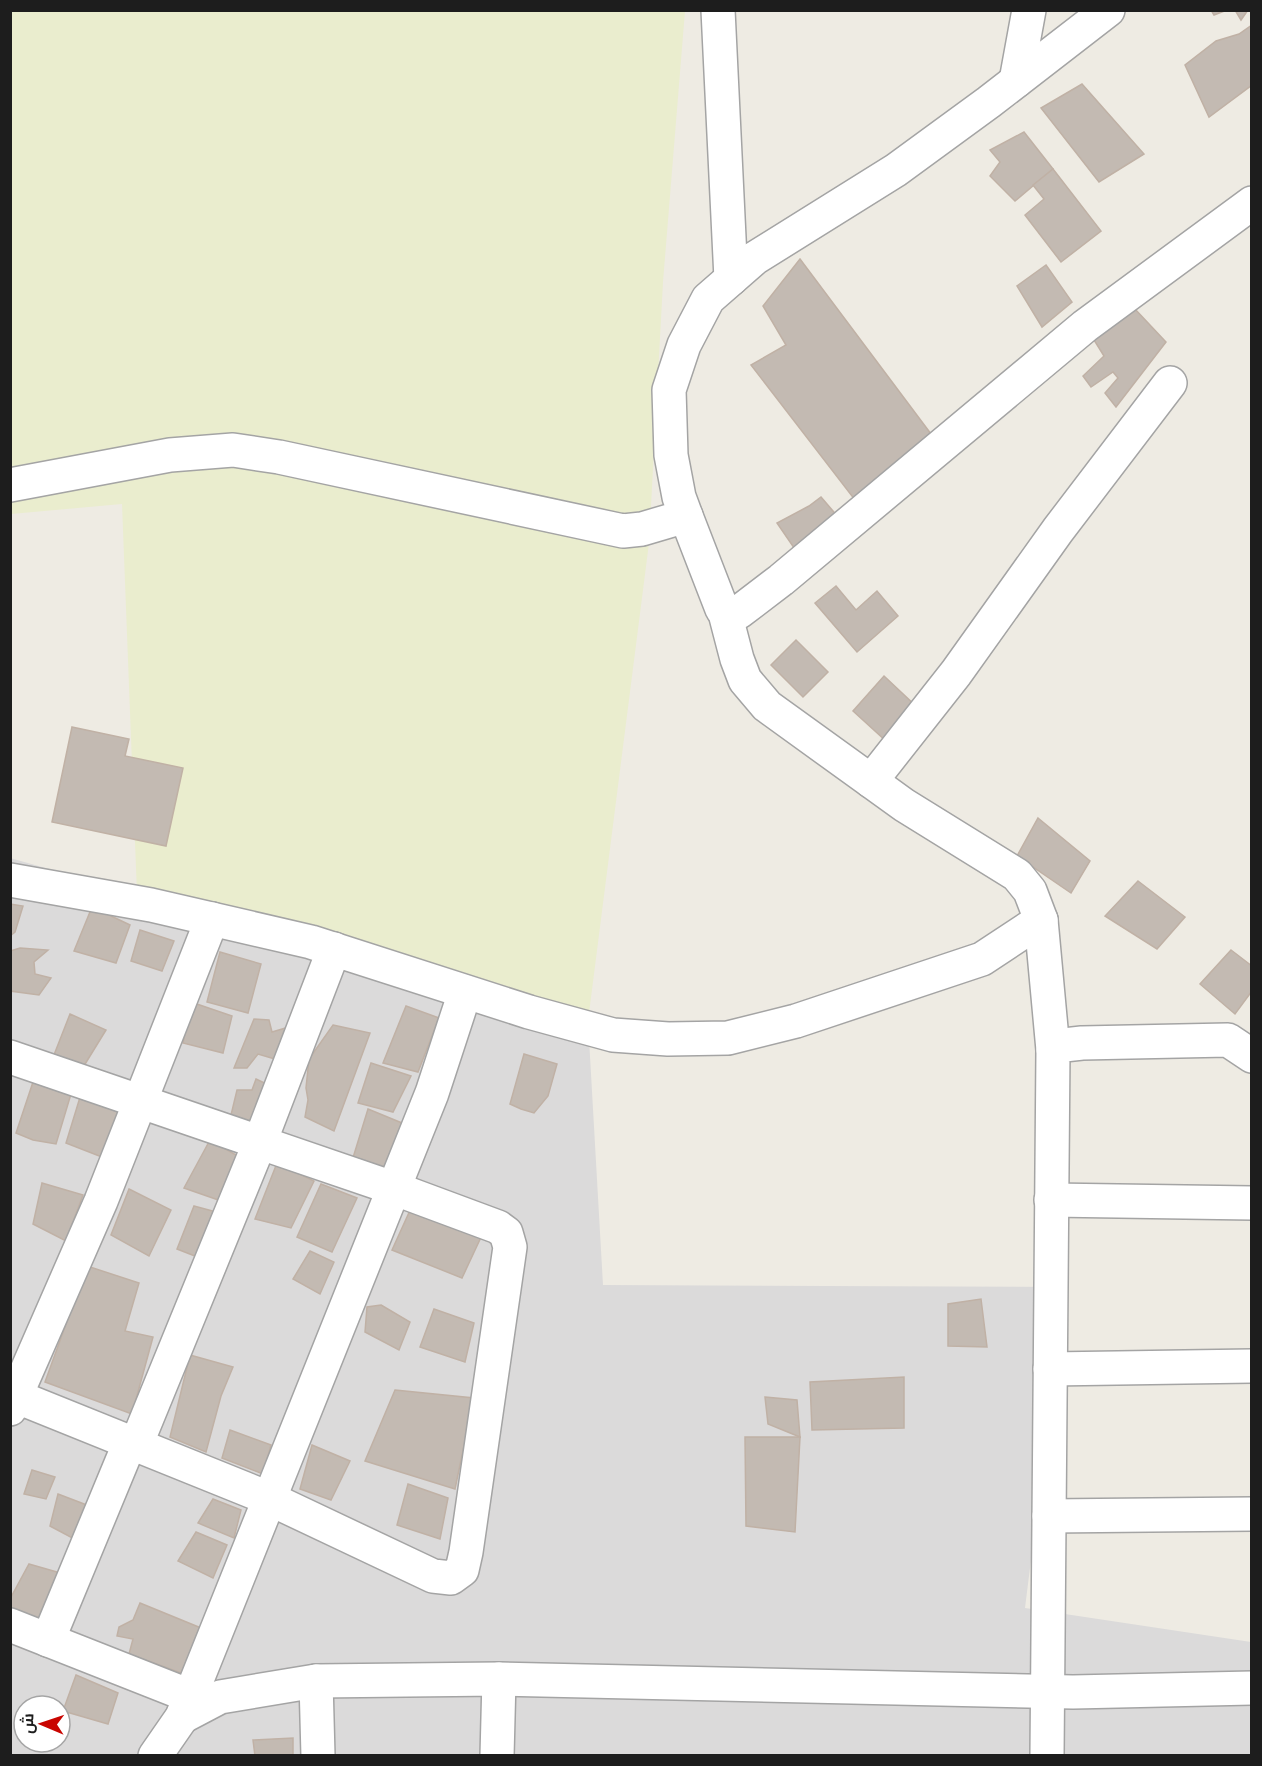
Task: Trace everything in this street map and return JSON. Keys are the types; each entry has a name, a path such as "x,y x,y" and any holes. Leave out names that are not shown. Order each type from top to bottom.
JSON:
{"street":[{"path":"718,10 731,279"},
{"path":"1016,81 1029,10"},
{"path":"1047,1755 1053,1050 1041,920 1030,891 1017,875 904,805 767,706 745,680 725,613 679,497 671,455 669,390 684,345 708,299 755,258 896,170 1108,10"},
{"path":"725,613 732,615 739,612 781,580 1085,326 1251,203"},
{"path":"871,781 956,673 1058,530 1170,383"},
{"path":"10,485 170,455 233,450 279,457 623,531 642,529 686,516"},
{"path":"10,880 151,905 212,919 334,950 465,992 614,1035 668,1039 728,1038 796,1021 982,959 1041,920"},
{"path":"12,1063 140,1101 260,1142 393,1188 498,1227 506,1233 510,1246 466,1552 462,1570 451,1578 433,1576 268,1498 133,1444 12,1400 101,1201 140,1101 212,919"},
{"path":"48,1640 260,1142 334,950"},
{"path":"155,1755 186,1707 432,1093 465,992"},
{"path":"1053,1050 1064,1045 1082,1043 1228,1040 1251,1056"},
{"path":"1051,1200 1251,1203"},
{"path":"1050,1369 1251,1366"},
{"path":"1049,1516 1251,1514"},
{"path":"10,1625 48,1640 186,1707 220,1697 316,1681 499,1679 1048,1692 1251,1688"},
{"path":"497,1755 499,1679"},
{"path":"316,1681 318,1755"}],"shaded area":[{"path":"10,858 588,1021 603,1285 1065,1287 1025,1608 1251,1642 1251,1755 11,1755"}],"green space":[{"path":"11,11 685,11 663,282 649,543 588,1021 137,894 122,504 11,514"}],"building":[{"path":"1211,10 1227,10 1214,15"},
{"path":"1235,10 1248,10 1241,20"},
{"path":"1252,25 1252,85 1209,117 1185,65 1216,41 1239,34"},
{"path":"1082,84 1144,154 1099,182 1041,108"},
{"path":"1024,132 1053,169 1015,201 990,176 1000,162 990,150"},
{"path":"1053,169 1101,231 1061,262 1025,215 1044,199 1033,185"},
{"path":"800,259 931,434 855,500 751,365 786,345 763,306"},
{"path":"1046,265 1072,302 1042,327 1017,286"},
{"path":"1134,308 1166,342 1116,407 1105,393 1118,378 1113,372 1091,387 1083,376 1104,356 1094,340"},
{"path":"821,497 845,525 803,561 777,523"},
{"path":"836,586 856,610 877,591 898,616 857,652 815,603"},
{"path":"796,640 828,672 803,697 771,665"},
{"path":"884,676 918,708 887,742 853,711"},
{"path":"72,727 129,739 125,756 183,768 166,846 52,822"},
{"path":"1038,818 1090,861 1071,893 1017,856"},
{"path":"1138,881 1185,917 1157,949 1105,916"},
{"path":"10,904 23,906 15,932 10,936"},
{"path":"92,907 130,925 116,963 74,951"},
{"path":"140,930 174,941 162,971 131,961"},
{"path":"20,948 48,950 34,962 35,974 51,978 39,995 10,991 10,951"},
{"path":"1231,950 1252,966 1252,991 1235,1014 1200,984"},
{"path":"220,952 261,964 248,1013 207,1002"},
{"path":"191,1002 232,1016 223,1053 183,1043"},
{"path":"406,1006 439,1018 418,1072 383,1063"},
{"path":"70,1014 106,1030 82,1069 52,1060"},
{"path":"254,1019 269,1020 272,1032 289,1027 275,1059 258,1054 247,1068 234,1068"},
{"path":"333,1025 370,1033 334,1131 305,1117 308,1100 306,1088 309,1059"},
{"path":"524,1054 557,1064 548,1096 534,1113 510,1104"},
{"path":"371,1063 411,1076 393,1112 358,1103"},
{"path":"34,1079 71,1094 56,1144 33,1140 16,1133"},
{"path":"256,1079 271,1086 255,1123 231,1115 237,1090 252,1090"},
{"path":"81,1094 125,1110 107,1159 66,1143"},
{"path":"368,1109 402,1123 385,1172 352,1161"},
{"path":"210,1140 243,1159 227,1203 184,1188"},
{"path":"277,1163 314,1181 291,1228 255,1219"},
{"path":"42,1183 83,1195 66,1241 33,1224"},
{"path":"321,1184 357,1198 332,1252 297,1237"},
{"path":"129,1189 171,1210 149,1256 111,1235"},
{"path":"194,1206 220,1213 200,1258 177,1249"},
{"path":"412,1206 483,1233 462,1278 392,1250"},
{"path":"310,1251 334,1262 320,1294 293,1279"},
{"path":"87,1266 139,1283 125,1331 153,1337 132,1414 45,1382"},
{"path":"981,1299 987,1347 948,1346 948,1304"},
{"path":"381,1305 410,1322 399,1350 365,1332 367,1307"},
{"path":"434,1309 474,1323 465,1362 420,1347"},
{"path":"190,1355 233,1367 221,1396 206,1452 170,1437"},
{"path":"904,1377 904,1428 812,1430 810,1382"},
{"path":"395,1390 474,1398 455,1489 365,1461"},
{"path":"765,1397 797,1400 800,1437 768,1424"},
{"path":"230,1430 271,1445 263,1474 222,1458"},
{"path":"745,1437 800,1437 795,1532 746,1526"},
{"path":"312,1445 350,1461 331,1500 300,1489"},
{"path":"32,1470 55,1477 46,1499 24,1494"},
{"path":"408,1484 448,1498 440,1539 397,1525"},
{"path":"58,1494 92,1507 78,1541 50,1526"},
{"path":"213,1499 241,1510 234,1538 198,1523"},
{"path":"196,1532 227,1545 213,1578 178,1561"},
{"path":"29,1564 64,1574 46,1627 10,1609 10,1599"},
{"path":"140,1603 201,1628 181,1673 129,1654 133,1639 117,1636 119,1627 133,1620"},
{"path":"76,1675 118,1693 108,1724 72,1714 72,1694 69,1694"},
{"path":"293,1738 293,1756 255,1756 253,1740"}]}
